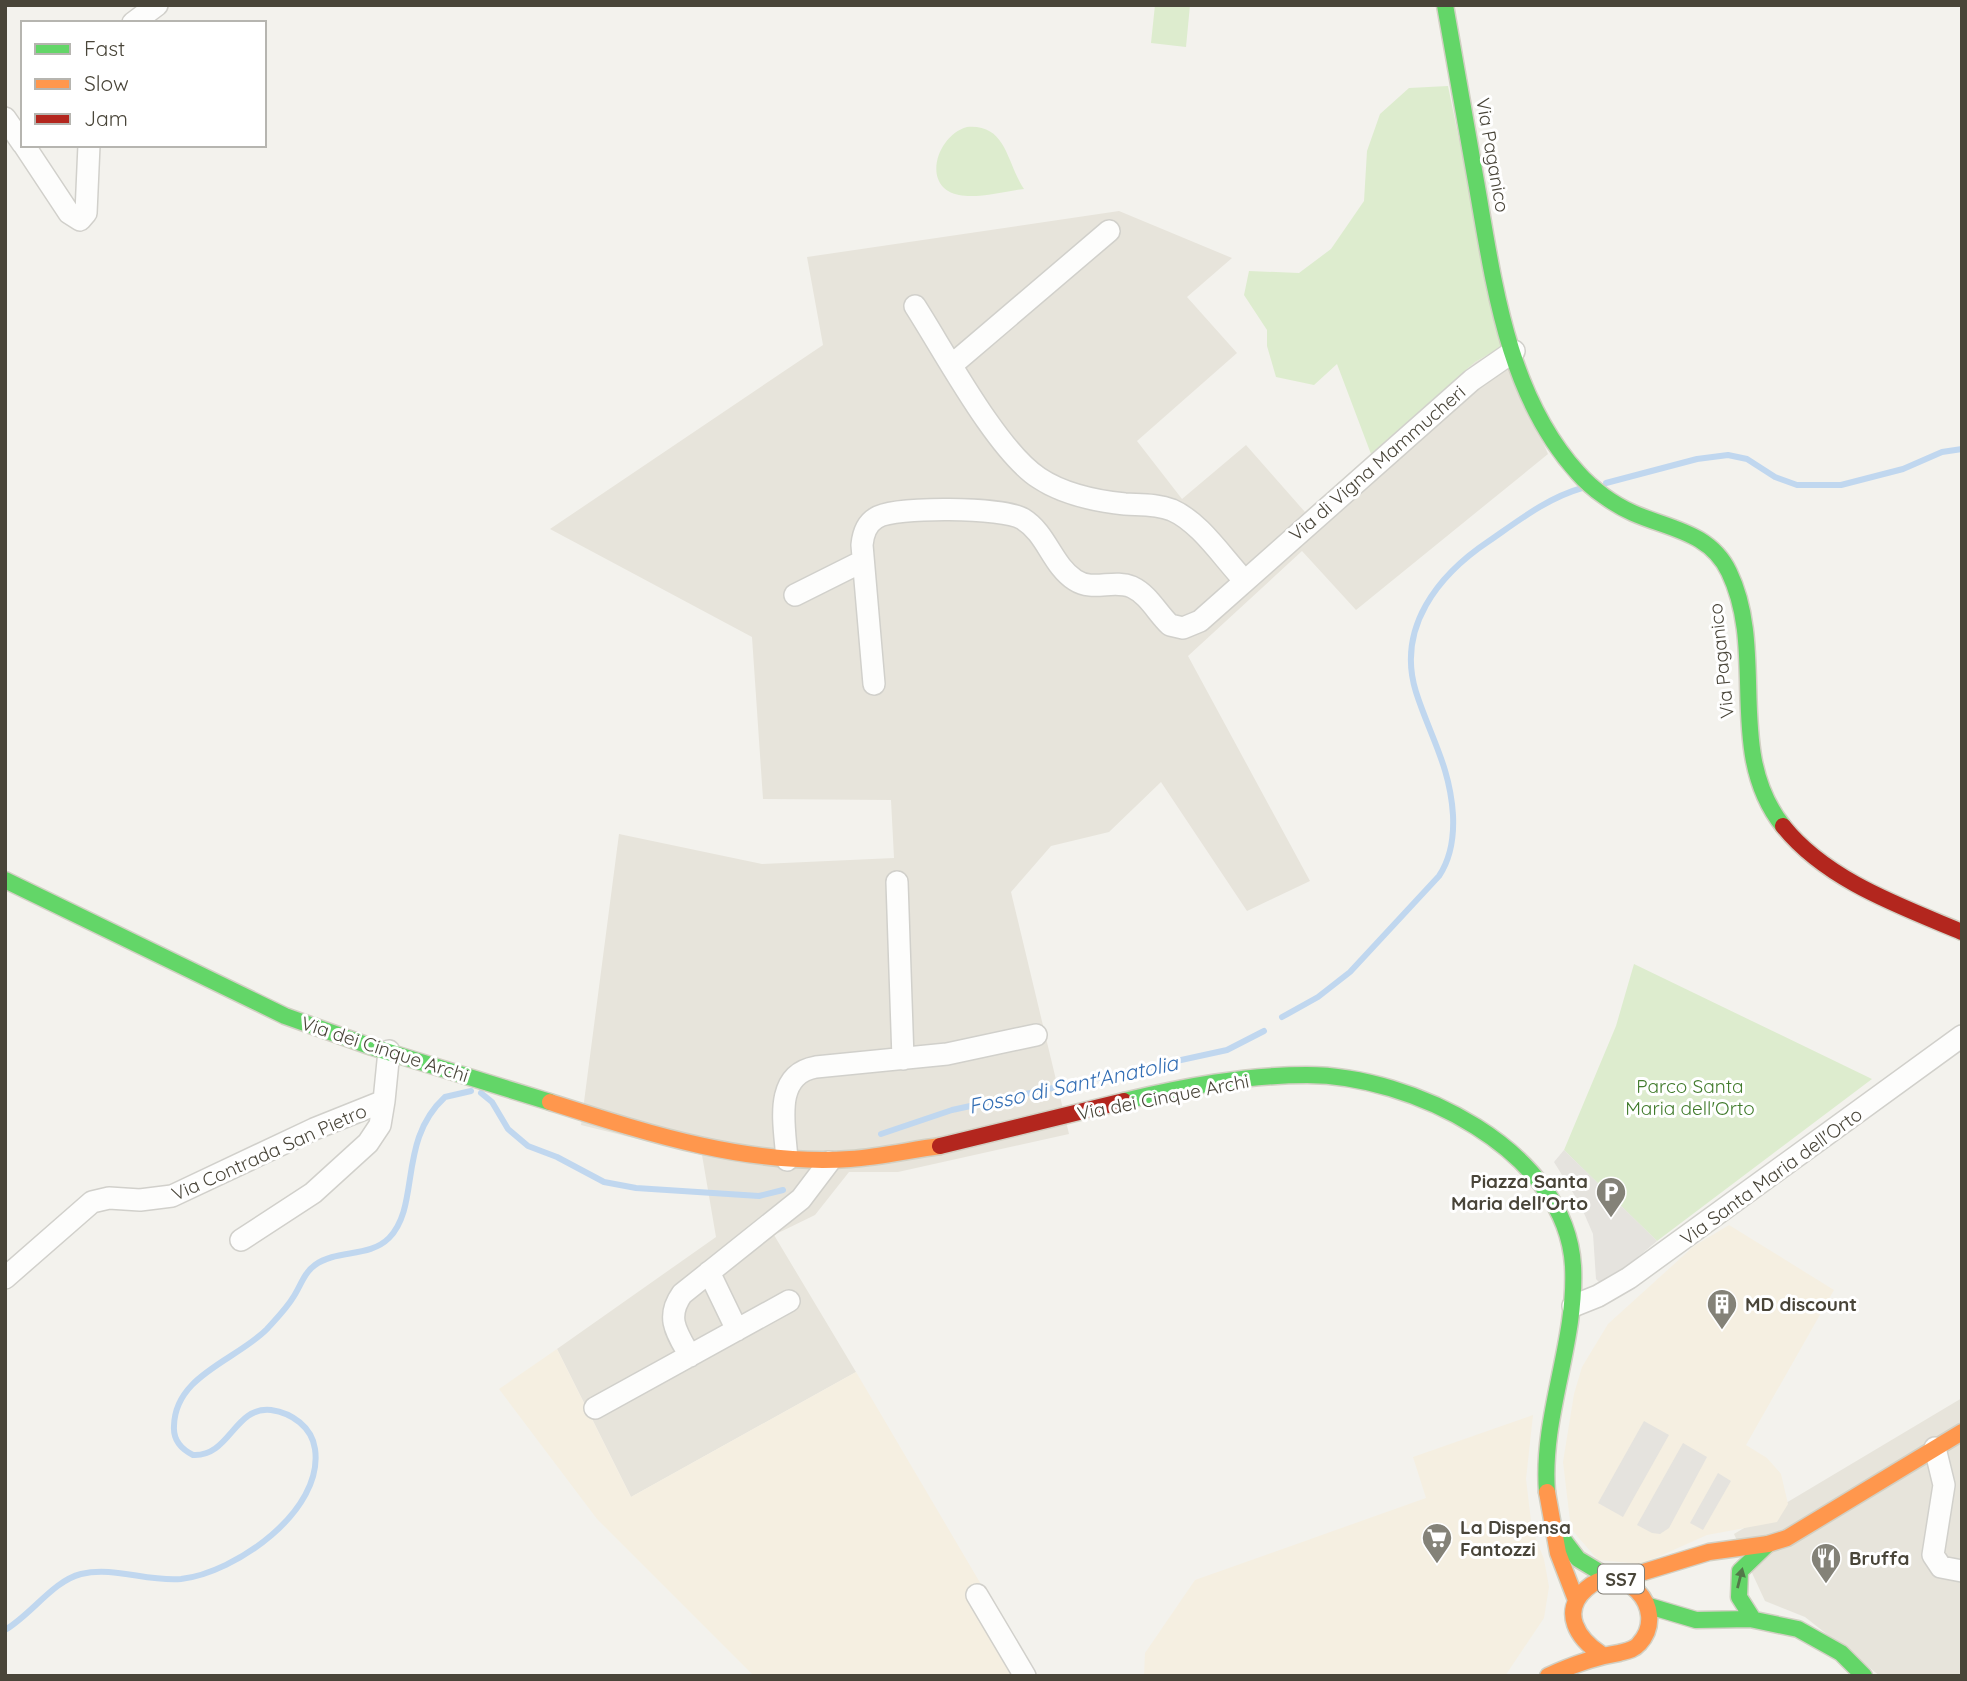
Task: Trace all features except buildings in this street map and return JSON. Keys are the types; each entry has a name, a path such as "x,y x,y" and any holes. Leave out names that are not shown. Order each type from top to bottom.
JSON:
{"main road":[{"name":"Via Paganico","path":"1445,5 1491,264 1514,351 1541,418 1567,461 1585,479 1625,509 1698,538 1717,552 1728,569 1744,637 1753,765 1764,800 1781,826 1810,853 1839,872 1893,902 1962,932"},
{"name":"Via dei Cinque Archi","path":"5,880 281,1014 389,1051 614,1121 729,1151 786,1160 829,1162 897,1155 1218,1083 1301,1074 1369,1079 1407,1089 1443,1105 1491,1137 1529,1171 1553,1202 1566,1232 1574,1273 1573,1306 1549,1435 1546,1470 1550,1521 1558,1556 1576,1600"},
{"path":"1753,1619 1741,1604 1737,1584 1740,1571 1749,1559 1768,1544 1811,1525 1962,1432"},
{"path":"1550,1521 1578,1559 1615,1578 1726,1548 1768,1544"},
{"path":"1648,1606 1692,1558"},
{"name":"SS7","path":"1601,1654 1570,1632 1576,1600 1584,1589 1615,1578 1643,1594 1648,1606 1650,1620 1639,1644"},
{"name":"SS7","path":"1648,1606 1714,1622"},
{"name":"SS7","path":"1546,1676 1601,1654 1628,1651 1672,1632 1714,1622 1753,1619 1788,1626 1825,1641 1853,1661 1864,1676"},
{"name":"SS7","path":"1546,1676 1556,1654"}],"street":[{"path":"136,21 157,5"},
{"path":"5,118 21,142"},
{"path":"24,147 69,213 77,220 83,219 86,213 89,147"},
{"path":"953,364 1109,231"},
{"path":"915,306 1011,453 1031,473 1055,487 1089,498 1172,510 1193,525 1244,580"},
{"name":"Via di Vigna Mammucheri","path":"874,684 863,561 864,534 870,522 881,515 984,509 1007,512 1028,522 1061,567 1076,582 1092,586 1130,586 1177,627 1196,624 1472,380 1514,351"},
{"path":"795,595 863,561"},
{"path":"897,882 903,1059"},
{"path":"786,1160 785,1091 794,1076 816,1067 960,1052 1036,1035"},
{"name":"Via Santa Maria dell'Orto","path":"1573,1306 1598,1296 1629,1278 1962,1036"},
{"name":"Via Contrada San Pietro","path":"5,1278 92,1202 109,1198 162,1199 181,1193 303,1134 384,1101 389,1051"},
{"path":"241,1240 313,1193 368,1143 380,1125 384,1101"},
{"path":"690,1356 673,1325 673,1311 685,1290 808,1193 829,1162"},
{"path":"709,1272 737,1330"},
{"path":"595,1408 789,1301"},
{"path":"1935,1448 1944,1485 1934,1543 1934,1569 1941,1567 1962,1572"},
{"path":"977,1595 1025,1676"}],"shaded area":[{"path":"1119,211 1232,258 1187,297 1237,353 1137,441 1182,499 1246,445 1305,512 1475,362 1502,347 1548,454 1356,610 1302,551 1188,656 1310,881 1247,911 1161,782 1109,832 1051,846 1011,892 1069,1134 898,1172 849,1172 815,1215 774,1235 856,1372 631,1497 557,1349 716,1237 702,1155 581,1125 619,834 762,864 894,858 891,800 763,799 752,637 550,529 823,345 807,257"},
{"name":"Piazza Santa Maria dell'Orto","path":"1564,1150 1657,1241 1603,1286 1596,1279 1593,1234 1580,1204 1554,1162"},
{"path":"1729,1225 1834,1290 1746,1445 1767,1458 1781,1474 1788,1504 1777,1522 1707,1535 1642,1564 1598,1560 1571,1529 1563,1462 1574,1394 1582,1367 1608,1324 1694,1246"},
{"path":"557,1349 631,1497 856,1372 1035,1676 754,1676 597,1519 499,1389"},
{"path":"1962,1398 1962,1676 1880,1676 1805,1617 1765,1601 1734,1534"},
{"path":"1533,1415 1526,1479 1532,1529 1544,1559 1549,1587 1544,1618 1505,1676 1144,1676 1145,1653 1195,1580 1426,1498 1413,1457"},
{"path":"1644,1421 1669,1435 1623,1517 1598,1503"},
{"path":"1683,1443 1707,1457 1669,1528 1660,1534 1652,1533 1637,1525"},
{"path":"1718,1473 1731,1481 1703,1530 1690,1523"}],"green space":[{"path":"1155,5 1190,5 1186,47 1151,43"},
{"path":"1448,86 1502,347 1475,362 1371,454 1337,364 1314,385 1276,377 1267,346 1267,330 1244,295 1249,271 1299,273 1331,249 1364,201 1367,151 1380,114 1409,88"},
{"path":"967,127 980,128 998,138 1024,189 974,196 959,195 947,190 936,172 937,161 948,140"},
{"name":"Parco Santa Maria dell'Orto","path":"1634,964 1872,1079 1657,1241 1564,1150 1616,1026"}],"waterway":[{"name":"Fosso di Sant'Anatolia","path":"1606,483 1697,459 1728,455 1747,459 1775,477 1797,485 1841,485 1903,469 1942,452 1962,449"},
{"name":"Fosso di Sant'Anatolia","path":"1282,1017 1318,997 1350,972 1439,876 1446,862 1453,831 1451,797 1444,766 1416,692 1411,669 1412,646 1426,605 1438,587 1470,555 1533,511 1582,488"},
{"name":"Fosso di Sant'Anatolia","path":"881,1134 952,1110 1227,1050 1264,1031"},
{"name":"Fosso di Sant'Anatolia","path":"5,1630 61,1583 81,1574 106,1572 168,1579 203,1574 250,1552 291,1516 305,1495 314,1472 313,1441 300,1422 279,1412 259,1411 248,1416 216,1448 193,1455 176,1440 174,1426 177,1408 196,1381 267,1329 288,1305 311,1268 333,1257 372,1248 389,1238 399,1224 420,1133 430,1114 445,1097 471,1091"},
{"name":"Fosso di Sant'Anatolia","path":"481,1093 492,1102 508,1129 528,1146 557,1157 604,1182 636,1188 759,1196 783,1190"}],"traffic: fast":[{"path":"1445,5 1490,262 1508,338 1520,375 1535,410 1554,443 1590,485 1625,509 1700,540 1721,559 1729,572 1740,603 1746,635 1750,734 1755,766 1765,797 1783,826"},
{"path":"5,880 285,1016 372,1047 550,1102"},
{"path":"1124,1101 1191,1087 1261,1077 1307,1075 1348,1078 1391,1088 1435,1105 1476,1127 1513,1154 1543,1187 1564,1224 1573,1266 1570,1323 1549,1435 1547,1492"},
{"path":"1556,1530 1578,1559 1608,1577"},
{"path":"1753,1619 1739,1597 1740,1571 1768,1544"},
{"path":"1649,1606 1696,1620 1750,1619 1798,1629 1841,1653 1864,1676"}],"traffic: slow":[{"path":"550,1102 660,1136 773,1157 850,1159 940,1146"},
{"path":"1621,1579 1709,1552 1768,1544 1787,1538 1962,1432"},
{"path":"1547,1492 1558,1553 1576,1600"},
{"path":"1548,1676 1583,1662 1630,1650 1639,1644 1647,1630 1649,1616 1646,1603 1638,1591 1627,1583 1614,1579 1600,1581 1586,1589 1574,1607 1573,1616 1579,1633 1601,1654"}],"traffic: jam":[{"path":"1783,826 1820,862 1842,876 1889,901 1962,932"},
{"path":"940,1146 1124,1101"}],"place":[{"name":"Piazza Santa Maria dell'Orto","path":"1611,1219"},
{"name":"MD discount","path":"1722,1331"},
{"name":"La Dispensa Fantozzi","path":"1437,1565"},
{"name":"Bruffa","path":"1826,1585"}]}
